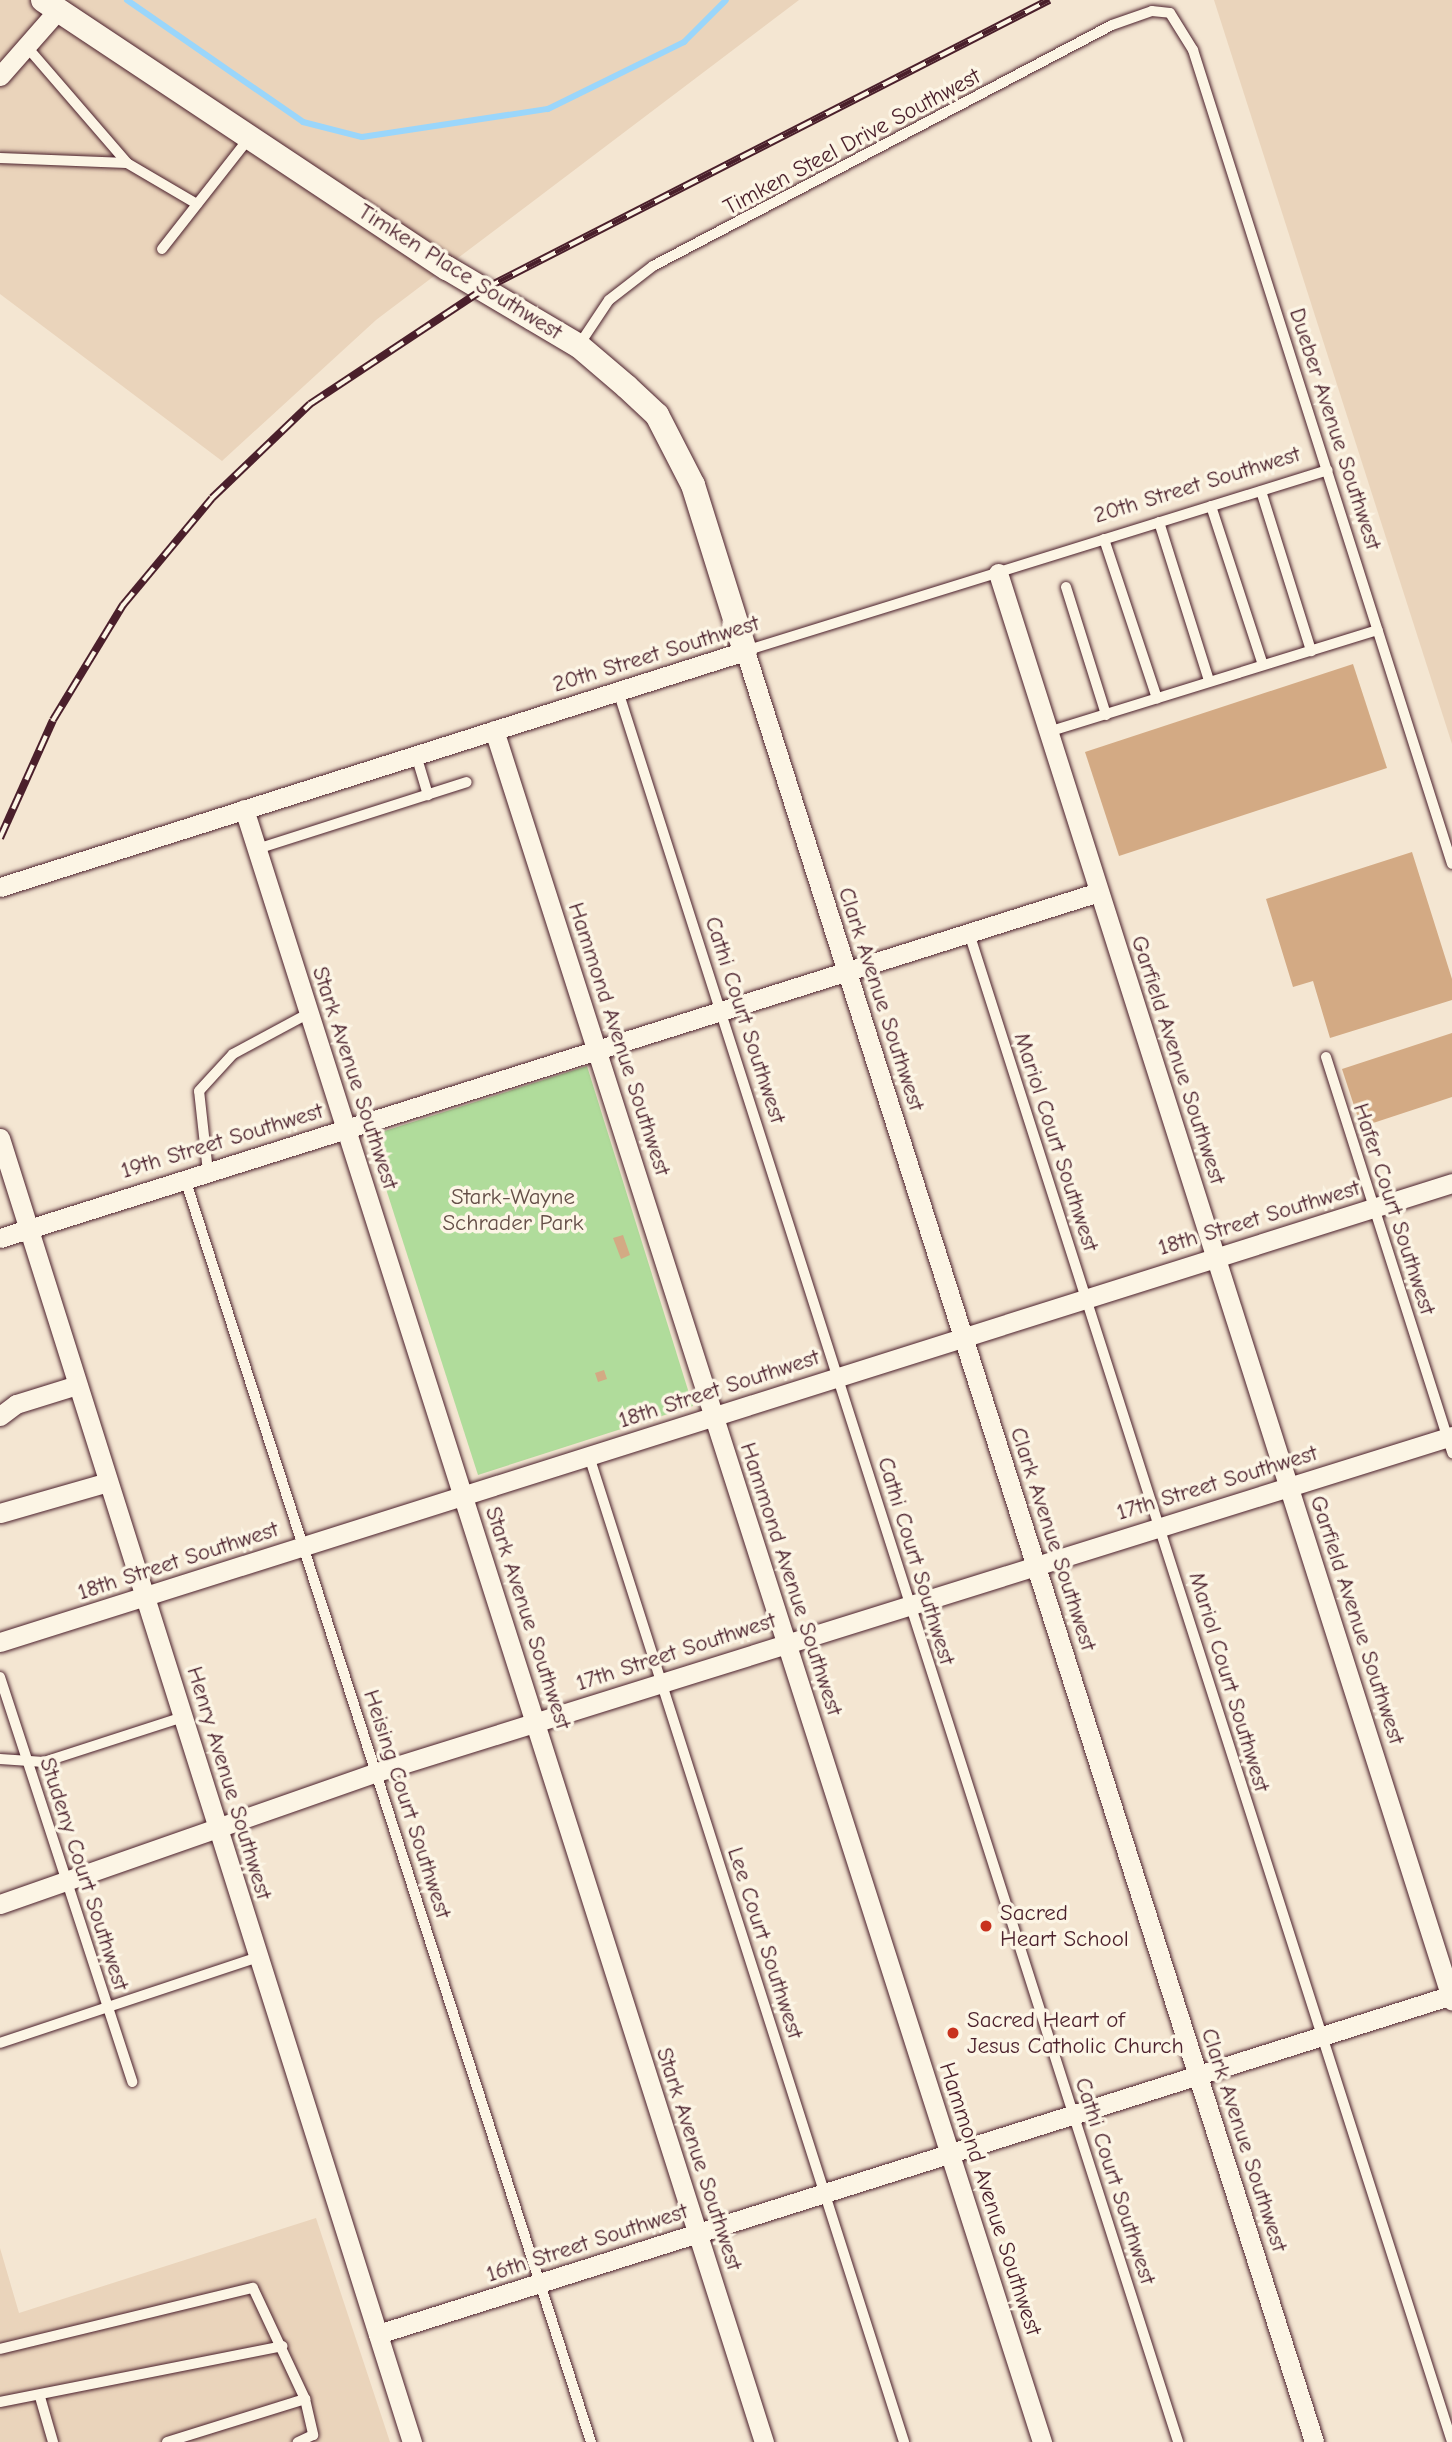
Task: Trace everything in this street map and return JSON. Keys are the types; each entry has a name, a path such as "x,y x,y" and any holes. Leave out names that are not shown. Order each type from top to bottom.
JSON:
{"street":[{"path":"0,76 27,47 51,5"},
{"name":"Timken Place Southwest","path":"51,5 249,137 579,346 657,415 675,445 745,651"},
{"name":"Garfield Avenue Southwest","path":"998,573 1451,1997"},
{"name":"20th Street Southwest","path":"0,887 745,651"},
{"name":"Clark Avenue Southwest","path":"745,651 1314,2442"},
{"name":"Hammond Avenue Southwest","path":"494,730 1042,2442"},
{"name":"Stark Avenue Southwest","path":"244,809 764,2442"},
{"name":"19th Street Southwest","path":"0,1238 721,1009 1100,892"},
{"name":"Henry Avenue Southwest","path":"0,1138 412,2442"},
{"name":"18th Street Southwest","path":"0,1642 1452,1182"},
{"path":"8,1410 77,1385"},
{"name":"17th Street Southwest","path":"0,1904 218,1830 377,1772 1160,1526 1450,1443"},
{"path":"0,1513 108,1482"},
{"name":"16th Street Southwest","path":"378,2334 1451,1997"}],"lane":[{"name":"Timken Steel Drive Southwest","path":"579,346 608,300 653,266 1112,25 1152,11 1170,13"},
{"name":"Dueber Avenue Southwest","path":"1170,13 1193,50 1452,864"},
{"path":"27,47 127,163 197,204"},
{"path":"162,249 249,137"},
{"path":"0,158 127,163"},
{"name":"20th Street Southwest","path":"745,651 1328,470"},
{"path":"1261,491 1311,651"},
{"path":"1211,506 1263,665"},
{"path":"1159,522 1209,681"},
{"path":"1104,539 1157,698"},
{"path":"1066,587 1106,715"},
{"path":"1048,732 1378,630"},
{"name":"Cathi Court Southwest","path":"618,691 1178,2442"},
{"path":"416,755 428,795"},
{"path":"257,849 467,782"},
{"name":"Mariol Court Southwest","path":"970,933 1320,2036 1452,2442"},
{"path":"208,1172 199,1091 233,1054 309,1013"},
{"name":"Hafer Court Southwest","path":"1326,1057 1450,1443"},
{"name":"Heising Court Southwest","path":"185,1179 591,2442"},
{"name":"Lee Court Southwest","path":"589,1457 904,2442"},
{"name":"Studeny Court Southwest","path":"0,1677 132,2082"},
{"path":"0,1759 44,1762 183,1717"},
{"path":"0,2043 258,1957"},
{"path":"0,2349 253,2288 305,2399 313,2435 299,2442"},
{"path":"0,2402 40,2397 282,2346"},
{"path":"40,2397 53,2442"},
{"path":"167,2442 305,2399"}],"shaded area":[{"path":"0,0 799,0 376,320 222,461 0,294"},
{"path":"1214,0 1452,0 1452,744"},
{"path":"316,2218 390,2442 0,2442 0,2248 19,2313"}],"green space":[{"name":"Stark-Wayne Schrader Park","path":"587,1066 693,1406 478,1475 369,1136"}],"building":[{"path":"1353,664 1387,768 1119,856 1085,752"},
{"path":"1412,852 1452,979 1452,1000 1330,1038 1313,981 1293,987 1266,899"},
{"path":"1452,1033 1452,1097 1361,1127 1342,1069"},
{"path":"623,1235 630,1255 621,1259 613,1238"},
{"path":"604,1370 607,1379 598,1382 595,1373"}],"waterway":[{"path":"127,0 303,122 362,137 548,109 684,42 726,0"}],"railway":[{"path":"0,838 53,720 123,605 212,498 310,404 484,289 1049,0"}],"place":[{"name":"Sacred Heart School","path":"986,1926"},
{"name":"Sacred Heart of Jesus Catholic Church","path":"953,2033"}]}
